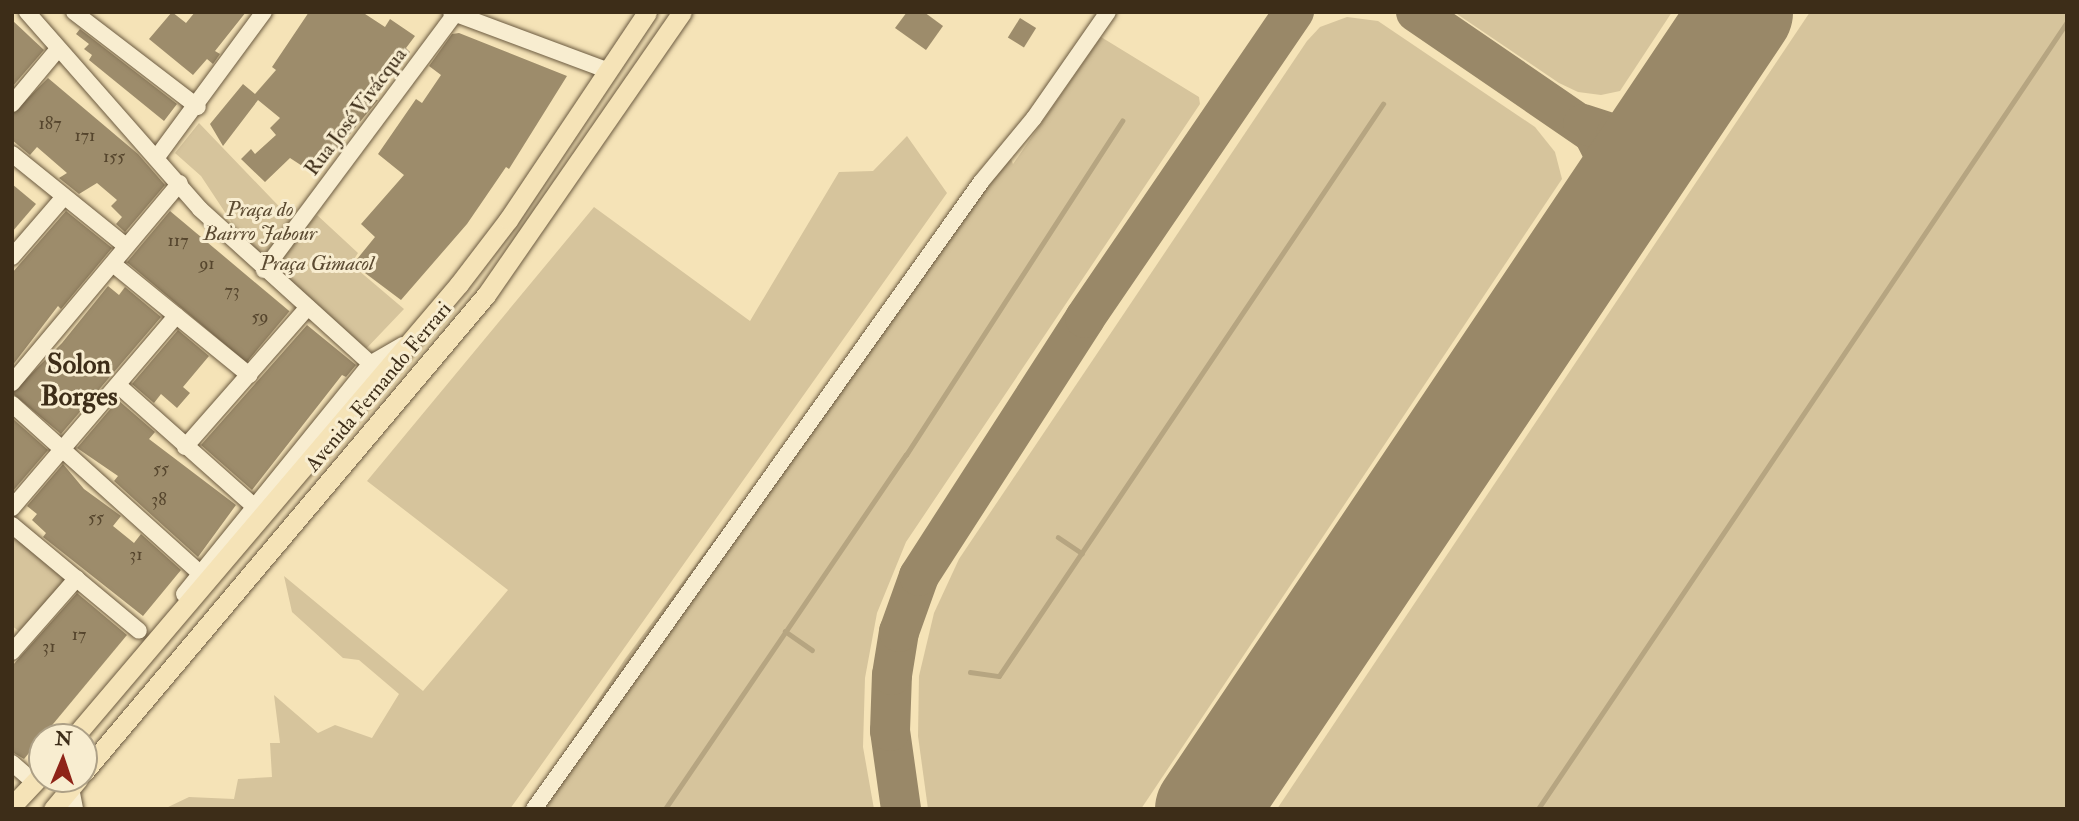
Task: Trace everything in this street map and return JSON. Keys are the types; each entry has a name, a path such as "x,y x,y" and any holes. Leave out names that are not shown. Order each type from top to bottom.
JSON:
{"main road":[{"name":"Avenida Fernando Ferrari","path":"86,723 172,625 377,369 412,340 508,220 606,69 647,12"},
{"name":"Avenida Fernando Ferrari","path":"98,755 486,295 682,12"},
{"path":"606,69 652,57"},
{"path":"12,806 28,789"},
{"path":"53,809 66,793"}],"street":[{"path":"74,12 198,107"},
{"path":"157,157 198,107 264,12"},
{"path":"534,809 972,193 1051,94 1108,12"},
{"path":"454,13 606,69"},
{"name":"Rua José Vivácqua","path":"264,270 454,13"},
{"path":"39,16 58,49 157,157 200,209 264,270 377,369"},
{"path":"12,104 58,49"},
{"path":"12,154 63,198 126,246"},
{"path":"12,383 180,183"},
{"path":"12,257 63,198"},
{"path":"113,264 249,375"},
{"path":"185,447 308,307"},
{"path":"12,508 63,452 176,316"},
{"name":"Avenida Fernando Ferrari","path":"172,625 179,601 200,573 377,369"},
{"path":"119,386 255,507"},
{"path":"12,404 200,573"},
{"path":"12,525 139,631"},
{"path":"14,646 77,578"},
{"path":"12,763 28,772"}],"green space":[{"path":"1454,12 1672,12 1620,91 1601,95 1578,92 1559,83"},
{"path":"1810,12 2067,12 2067,809 1277,809"},
{"path":"1347,17 1378,21 1535,127 1555,152 1562,179 1141,809 928,809 918,736 919,676 934,613 959,559 1307,41 1320,27"},
{"path":"1101,37 1199,97 1200,104 906,542 877,613 865,678 863,747 874,809 527,809 625,659 1007,149 1013,164"},
{"name":"Praça do Bairro Jabour","path":"199,123 293,221 263,256 244,241 201,176 175,153"},
{"path":"907,136 947,193 510,809 164,809 189,797 234,799 238,779 272,777 270,743 280,743 274,695 318,733 335,725 372,738 399,694 359,660 343,658 292,612 284,576 423,691 508,590 367,481 594,207 750,321 839,172 873,171"},
{"name":"Praça Gimacol","path":"317,215 358,253 351,264 404,309 363,352 269,268"},
{"path":"12,531 68,579 19,631 12,626"}],"building":[{"path":"172,12 186,23 195,12 246,12 215,51 220,54 213,64 207,59 193,75 149,39"},
{"path":"309,12 362,12 385,27 390,19 415,36 406,48 410,52 373,100 378,100 316,175 290,158 265,182 241,159 251,149 255,154 276,135 270,128 280,118 258,100 223,146 210,124 243,84 255,94 276,70 272,67"},
{"path":"907,12 924,12 943,26 926,50 895,28"},
{"path":"1020,18 1036,28 1024,48 1008,38"},
{"path":"12,20 44,50 12,87"},
{"path":"80,29 177,104 164,121 89,60 92,55 84,49 89,44 76,34"},
{"path":"459,33 567,76 509,169 506,167 467,224 401,300 353,264 375,237 361,224 404,175 378,154 416,99 422,103 441,75 429,66 452,34"},
{"path":"48,78 138,154 165,185 125,232 116,224 122,217 111,206 117,200 97,183 79,194 59,178 67,173 37,147 30,155 12,140 12,114"},
{"path":"12,184 36,204 12,232"},
{"path":"66,211 112,248 61,309 58,306 12,366 12,273"},
{"path":"170,211 290,311 246,363 127,262"},
{"path":"108,286 119,295 125,287 161,317 61,434 12,393 62,343"},
{"path":"307,325 356,365 346,377 342,375 252,490 201,445"},
{"path":"178,330 209,356 183,387 190,393 177,408 161,394 154,403 132,384"},
{"path":"118,400 155,432 149,439 236,505 198,557 114,481 118,476 77,448"},
{"path":"12,418 48,450 12,492"},
{"path":"63,464 84,489 121,516 113,526 134,543 141,534 181,570 143,616 43,537 46,533 32,520 37,514 27,506"},
{"path":"77,593 127,635 54,723 28,723 28,754 24,759 12,752 12,666"}],"waterway":[{"path":"1538,809 2067,22"},
{"path":"970,672 999,676 1383,104"},
{"path":"665,809 906,455 1122,121"},
{"path":"1058,537 1082,553"},
{"path":"785,631 812,650"}],"taxiway":[{"path":"901,809 890,731 892,675 899,632 919,576 1085,318 1294,12"},
{"path":"1416,12 1593,133 1609,164 1606,208"},
{"path":"1583,124 1616,135 1667,122"}],"runway":[{"path":"1206,809 1741,12"}],"district":[{"name":"Solon Borges","path":"79,381"}]}
